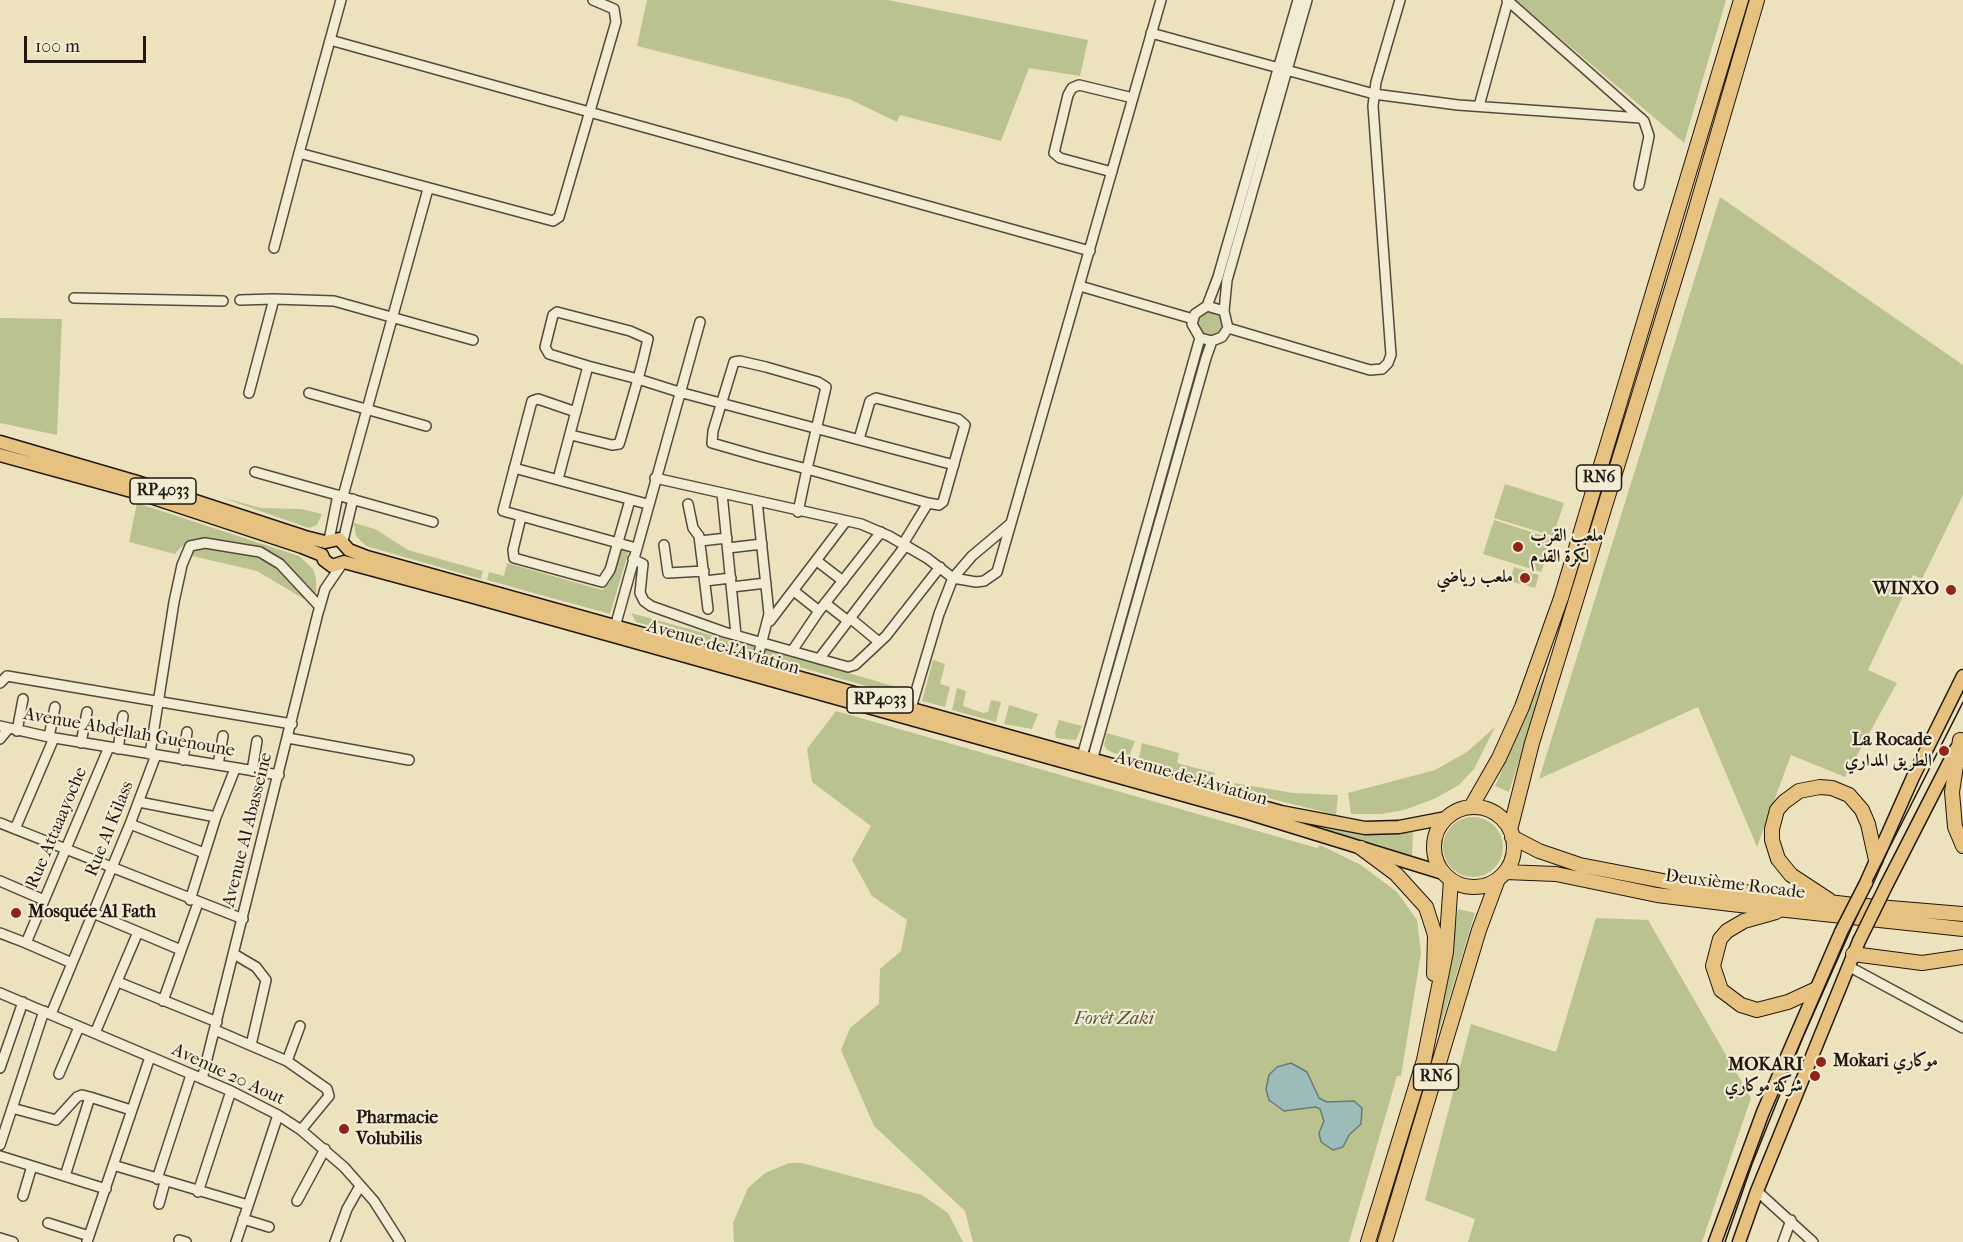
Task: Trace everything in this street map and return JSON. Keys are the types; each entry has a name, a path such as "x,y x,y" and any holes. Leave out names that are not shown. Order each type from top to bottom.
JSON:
{"highway":[{"name":"RN6","path":"1471,807 1499,758 1522,707 1562,598 1741,0"},
{"name":"RN6","path":"1385,1242 1479,930 1501,875 1513,855 1511,834 1529,753 1688,236 1757,0"},
{"path":"1962,738 1952,792 1955,827 1963,846"},
{"path":"1833,902 1791,875 1778,859 1772,840 1772,829 1777,810 1784,802 1799,791 1820,787 1832,788 1849,795 1862,810 1868,824 1876,860"},
{"path":"1446,818 1454,812 1471,807 1494,813 1511,834"},
{"name":"RN6","path":"1368,1242 1416,1090 1432,1021 1449,928 1447,877 1435,855 1434,845 1436,835 1446,818"},
{"name":"Deuxième Rocade","path":"1511,834 1539,851 1600,869 1684,885 1963,914"},
{"path":"1361,848 1412,889 1426,907 1431,921 1435,950 1432,1021"},
{"name":"Deuxième Rocade","path":"1501,875 1534,872 1657,895 1963,929"},
{"path":"1447,877 1460,885 1479,887 1501,875"},
{"path":"1789,908 1744,921 1727,931 1716,947 1715,976 1725,996 1748,1008 1771,1008 1814,990"},
{"path":"1850,960 1922,963 1963,957"}],"main road":[{"name":"Avenue de l'Aviation","path":"0,442 137,482 325,549 332,566 343,563 1086,763 1281,812 1348,826 1390,828 1446,818"},
{"name":"Avenue de l'Aviation","path":"0,454 325,549 346,545 615,627 911,708 1447,877"},
{"path":"343,563 346,545"},
{"path":"1715,1242 1763,1113 1814,990 1963,676"},
{"path":"1739,1242 1757,1191 1850,960 1962,738"}],"street":[{"path":"274,248 341,0"},
{"path":"299,153 428,189 556,220 616,16 612,8 593,0"},
{"path":"655,478 846,521 881,532 940,567 953,578 984,581 997,572 1161,0"},
{"path":"1207,306 1237,227 1282,69 1298,0"},
{"path":"1282,69 1307,0"},
{"path":"1228,328 1370,370 1382,369 1388,363 1390,355 1374,94 1400,0"},
{"path":"1479,106 1507,1 1641,118 1648,128 1649,136 1639,185"},
{"path":"1151,33 1374,94 1479,106 1641,118"},
{"path":"330,40 1090,251"},
{"path":"1112,172 1060,158 1054,153 1068,95 1072,88 1079,85 1133,98"},
{"path":"346,545 345,497 366,411 428,189"},
{"path":"1224,311 1207,306 1198,310 1193,319 1194,330 1200,338 1212,341 1222,337 1228,328 1224,311 1237,227"},
{"path":"1080,286 1193,319"},
{"path":"74,298 223,301"},
{"path":"249,393 274,299"},
{"path":"240,300 334,301 473,340"},
{"path":"571,435 618,445 638,379 647,337 555,312 545,351 588,366 638,379 679,392 954,465"},
{"path":"615,627 700,322"},
{"path":"1086,763 1200,338"},
{"path":"1086,763 1212,341"},
{"path":"798,512 807,469 817,429 825,385 766,367 740,361 734,362 712,443 807,469 928,503 942,504 965,425 958,419 874,399 870,401 859,440"},
{"path":"558,479 588,366"},
{"path":"309,393 366,411 426,426"},
{"path":"576,411 533,400 503,510 636,548"},
{"path":"514,468 648,504"},
{"path":"255,472 433,522"},
{"path":"722,493 736,635"},
{"name":"Avenue Al Abasseine","path":"326,589 325,549 345,497"},
{"path":"521,517 513,557 602,582 607,578 630,500"},
{"path":"756,664 768,623 757,501"},
{"path":"819,659 904,544 928,503"},
{"path":"688,504 693,528 698,532 700,541 708,609"},
{"path":"911,708 939,614 953,578 972,556 1001,534 1014,519"},
{"path":"768,623 818,561 846,521"},
{"path":"792,651 822,607 881,532"},
{"path":"700,541 727,537"},
{"name":"Rue Al Kilass","path":"0,1144 47,1012 72,963 139,802 153,755 177,585 190,546 205,543 260,552 280,564 320,607"},
{"path":"728,548 762,544"},
{"path":"664,545 668,573 704,576 731,583 766,583"},
{"path":"633,559 643,564 640,593 647,603 736,635 852,666 879,642 914,602 940,567"},
{"path":"818,561 843,581"},
{"name":"Avenue Al Abasseine","path":"202,1079 320,607 326,589 343,563"},
{"path":"794,591 849,619 879,642"},
{"path":"0,683 7,676 292,724"},
{"path":"9,728 23,699"},
{"path":"15,829 52,737 55,707"},
{"path":"81,743 87,712"},
{"name":"Rue Attaaayoche","path":"26,943 113,748 123,716"},
{"name":"Avenue Abdellah Guenoune","path":"0,739 9,728 81,743 279,775"},
{"path":"183,760 187,732"},
{"path":"218,765 223,736"},
{"path":"288,738 409,760"},
{"path":"252,771 257,741"},
{"path":"163,1001 181,950 204,853 235,769"},
{"path":"139,802 216,817"},
{"path":"0,823 112,870 243,920"},
{"path":"130,824 204,853"},
{"path":"0,881 45,900"},
{"path":"93,913 181,950"},
{"path":"95,1034 138,932"},
{"path":"0,933 72,963"},
{"path":"234,954 256,967 266,980 251,1045"},
{"path":"1850,960 1963,1028"},
{"path":"118,982 163,1001 287,1061 330,1092 301,1130"},
{"name":"Avenue 20 Aout","path":"0,993 231,1091 278,1115 324,1149 360,1186 400,1242"},
{"path":"0,1068 4,1042 23,1002"},
{"path":"287,1061 300,1026"},
{"path":"59,1074 79,1027"},
{"path":"48,1223 90,1240 150,1057"},
{"path":"159,1204 161,1180 191,1075"},
{"path":"198,1192 231,1091"},
{"path":"12,1108 56,1120 77,1097 82,1095 131,1110"},
{"path":"65,1176 90,1097"},
{"path":"236,1242 278,1115"},
{"path":"297,1201 324,1149"},
{"path":"0,1156 106,1189"},
{"path":"113,1165 248,1205"},
{"path":"23,1196 32,1166"},
{"path":"335,1242 347,1209 360,1186"},
{"path":"1757,1191 1813,1242"},
{"path":"243,1219 269,1227"},
{"path":"1783,1242 1791,1220"},
{"path":"0,1238 13,1242"}],"green space":[{"path":"647,0 888,0 1088,40 1080,76 1029,68 1001,141 900,115 897,122 849,99 637,46"},
{"path":"1515,0 1726,0 1684,143 1663,125"},
{"path":"1720,197 1963,365 1963,495 1922,579 1913,575 1868,670 1897,683 1845,777 1791,755 1757,847 1698,707 1539,779"},
{"path":"1211,310 1220,314 1224,323 1220,332 1211,336 1202,332 1198,323 1202,314"},
{"path":"0,318 62,319 57,435 0,423"},
{"path":"1165,480 1168,481 1095,727"},
{"name":"ملعب القرب لكرة القدم","path":"1505,484 1564,503 1553,536 1494,518"},
{"path":"220,497 261,508 301,509 322,514 317,525 309,528"},
{"path":"137,503 299,556 313,569 316,592 314,594 252,547 198,539 181,547 175,554 129,542"},
{"name":"ملعب القرب لكرة القدم","path":"1494,520 1553,539 1541,572 1483,554"},
{"path":"354,523 375,529 408,550 483,571 481,579 366,546 356,536"},
{"path":"212,547 248,551 276,565 306,598 304,599 257,571 192,556 194,550"},
{"path":"620,547 629,550 610,614 487,580 489,572 504,576 507,563 602,590 610,582"},
{"name":"ملعب رياضي","path":"1514,567 1539,575 1535,588 1510,581"},
{"path":"631,613 758,648 756,655 636,622"},
{"path":"765,649 907,690 906,697 763,657"},
{"path":"933,660 945,664 940,684 950,687 945,707 922,701"},
{"path":"1545,673 1547,674 1509,792 1495,786"},
{"path":"957,688 966,691 963,706 983,713 988,712 991,700 1001,702 996,722 952,710"},
{"path":"1009,705 1038,714 1032,729 1004,724"},
{"name":"Forêt Zaki","path":"836,711 1317,848 1320,845 1361,865 1397,892 1417,920 1421,953 1401,1076 1397,1076 1349,1242 973,1242 965,1211 874,1126 841,1050 850,1028 879,1004 880,969 901,951 907,920 872,896 852,860 871,826 812,782 807,749"},
{"path":"1059,720 1082,726 1076,740 1056,738 1055,732"},
{"path":"1495,727 1474,769 1459,785 1434,799 1404,810 1381,814 1351,814 1348,793 1435,770 1467,752"},
{"path":"1107,733 1135,741 1130,754 1124,757 1107,750 1104,745"},
{"path":"1142,743 1179,753 1177,763 1215,773 1213,783 1141,763 1142,759 1139,758"},
{"path":"1234,783 1293,793 1338,795 1336,815 1232,789"},
{"path":"1467,817 1479,817 1495,825 1501,835 1503,847 1501,859 1495,869 1479,877 1467,877 1451,869 1443,853 1443,841 1451,825"},
{"path":"1285,819 1361,834 1413,831 1412,857"},
{"path":"1458,909 1475,913 1437,1035"},
{"path":"1596,918 1648,920 1751,1098 1702,1242 1468,1242 1475,1219 1425,1200 1471,1024 1556,1052"},
{"path":"789,1163 802,1163 922,1195 948,1213 963,1242 734,1242 733,1223 748,1188 765,1173"}],"water":[{"path":"1291,1063 1307,1072 1319,1098 1327,1102 1354,1101 1362,1108 1361,1124 1349,1135 1343,1147 1333,1150 1321,1142 1319,1133 1324,1121 1320,1109 1315,1107 1284,1111 1269,1100 1266,1089 1269,1075 1277,1067"}],"tram line":[{"path":"1725,1242 1752,1164 1803,1037 1871,884 1963,702"}],"place":[{"name":"ملعب القرب لكرة القدم","path":"1518,547"},
{"name":"ملعب رياضي","path":"1525,578"},
{"name":"WINXO","path":"1951,590"},
{"name":"La Rocade الطريق المداري","path":"1944,751"},
{"name":"Mosquée Al Fath","path":"16,913"},
{"name":"Mokari موكاري","path":"1821,1062"},
{"name":"MOKARI شركة موكاري","path":"1815,1076"},
{"name":"Pharmacie Volubilis","path":"344,1129"}]}
